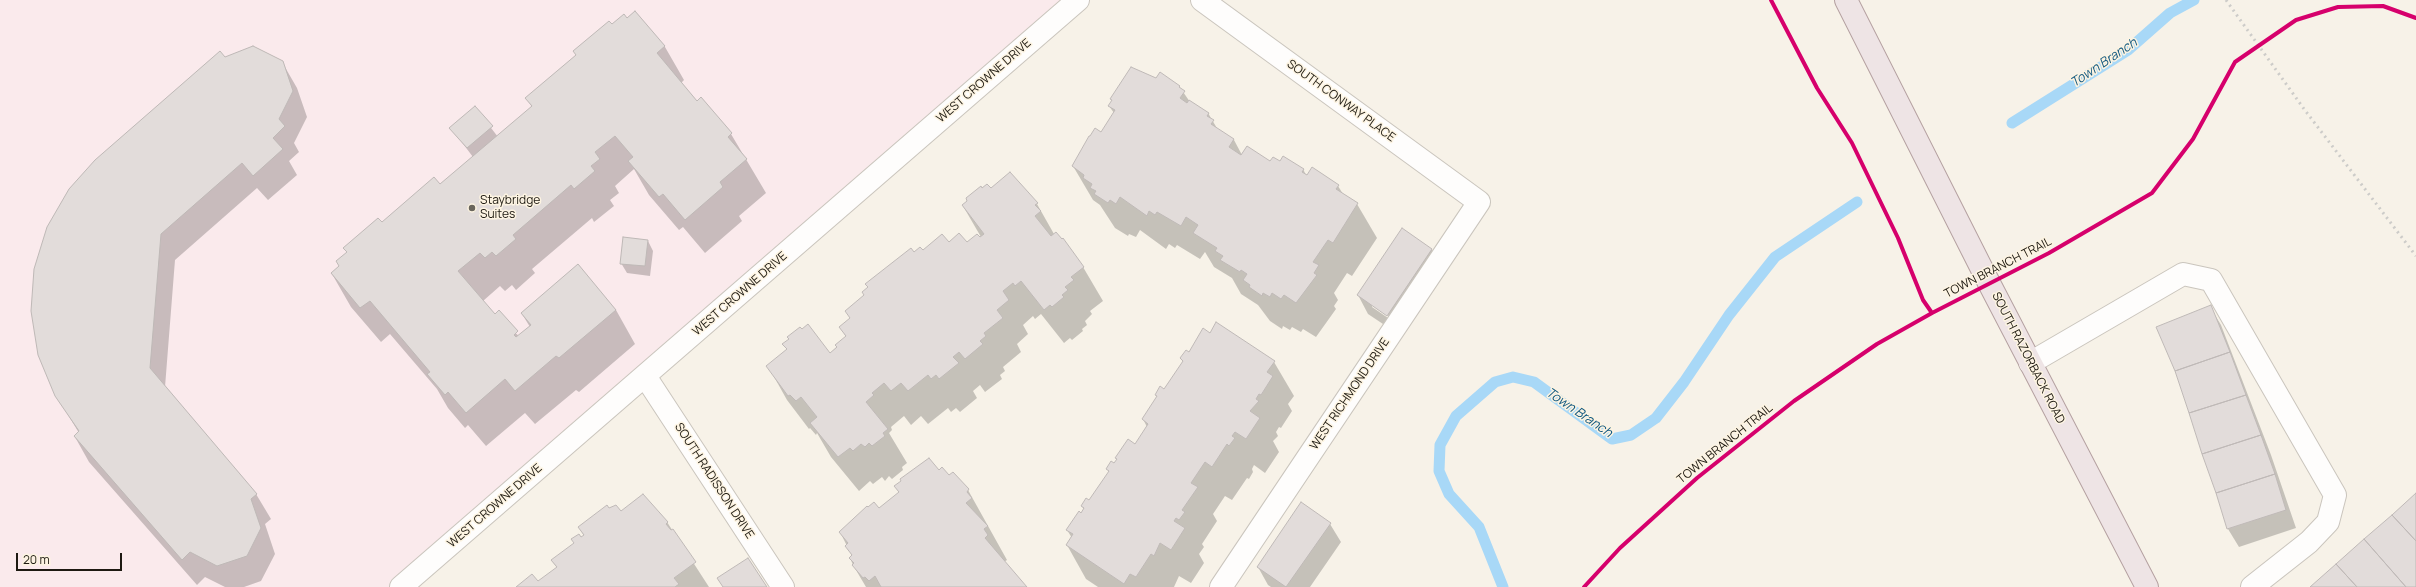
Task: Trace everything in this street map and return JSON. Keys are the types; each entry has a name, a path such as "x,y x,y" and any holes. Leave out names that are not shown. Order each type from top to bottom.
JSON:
{"main road":[{"name":"SOUTH RAZORBACK ROAD","path":"1846,0 2030,363 2147,587"}],"lane":[{"name":"WEST CROWNE DRIVE","path":"401,587 1078,0"},
{"name":"SOUTH CONWAY PLACE","path":"1202,0 1479,202"},
{"name":"WEST RICHMOND DRIVE","path":"1221,587 1479,202"},
{"path":"2030,363 2184,274 2211,280 2334,495 2328,522 2309,542 2252,587"},
{"name":"SOUTH RADISSON DRIVE","path":"644,376 783,587"}],"shaded area":[{"path":"0,0 1078,0 401,587 0,587"}],"building":[{"name":"Staybridge Suites","path":"635,11 665,46 657,53 697,101 701,97 732,133 728,137 747,159 720,182 723,187 685,220 663,194 659,197 628,161 633,157 615,136 595,152 600,159 591,166 595,171 574,189 571,185 513,235 516,239 496,256 492,252 485,258 480,253 458,271 495,314 499,310 518,331 514,335 516,337 531,325 521,313 578,264 616,310 559,358 556,356 515,391 505,379 466,413 448,392 445,395 427,374 430,372 370,301 360,308 331,273 339,266 336,261 347,252 343,248 378,218 382,222 434,177 440,184 532,106 525,98 576,55 573,51 609,21 612,24 624,14 627,18"},
{"path":"253,46 283,61 293,91 279,119 285,126 273,138 283,149 253,176 242,163 161,234 150,368 257,494 251,499 261,528 247,556 217,566 190,552 182,560 74,436 79,431 55,396 38,355 31,311 34,269 47,227 69,189 95,160 220,51 225,57"},
{"path":"1131,67 1156,78 1160,72 1180,86 1179,87 1185,91 1180,98 1187,103 1189,100 1209,113 1207,116 1214,120 1211,124 1234,139 1229,147 1241,155 1247,146 1270,161 1273,157 1280,161 1283,156 1304,169 1302,172 1307,175 1312,167 1339,185 1336,189 1358,203 1333,243 1328,240 1313,262 1319,265 1314,273 1317,275 1296,303 1284,295 1281,299 1272,293 1270,297 1263,293 1262,296 1249,287 1250,285 1243,280 1247,274 1241,270 1240,272 1220,260 1223,256 1215,251 1217,248 1193,233 1198,225 1186,217 1181,226 1157,212 1155,215 1149,211 1147,216 1120,197 1116,204 1110,200 1108,203 1094,194 1096,191 1090,188 1092,184 1083,178 1084,175 1072,166 1095,128 1101,132 1115,110 1108,106 1112,100 1110,99"},
{"path":"475,106 493,126 467,148 449,128"},
{"path":"1010,172 1038,203 1035,205 1041,211 1035,216 1051,236 1056,232 1062,239 1063,238 1084,267 1071,277 1074,280 1065,287 1068,290 1062,295 1064,297 1052,307 1050,305 1044,310 1021,281 1015,286 1013,283 1003,291 1009,300 997,310 1003,318 984,333 986,336 980,341 983,344 965,359 959,352 953,357 959,363 939,379 936,375 931,379 928,375 908,391 901,383 891,391 884,383 872,393 874,395 866,402 888,429 883,433 885,436 872,446 869,443 865,447 861,444 853,451 850,448 838,457 810,423 817,417 801,397 796,401 790,395 788,396 766,366 787,349 782,344 789,339 787,337 800,327 802,329 808,324 830,353 837,347 835,345 846,336 839,327 850,318 845,311 864,295 862,292 868,287 865,284 911,248 914,252 920,247 923,250 942,234 949,242 959,233 967,242 977,234 980,237 984,234 962,205 967,201 966,198 981,186 982,188 987,184 991,188"},
{"path":"1402,228 1432,249 1387,316 1357,295"},
{"path":"623,237 648,240 645,266 620,264"},
{"path":"2211,305 2230,352 2175,371 2156,327"},
{"path":"1216,322 1275,361 1267,372 1273,376 1261,395 1259,394 1256,399 1259,401 1250,411 1260,418 1246,439 1235,432 1232,436 1235,438 1229,446 1227,444 1212,467 1205,462 1191,483 1198,487 1182,510 1185,512 1179,520 1176,518 1174,521 1185,528 1171,550 1160,543 1154,556 1151,554 1136,577 1130,574 1124,584 1066,545 1073,534 1066,530 1079,511 1081,513 1084,508 1081,506 1086,498 1089,500 1109,471 1106,469 1111,461 1114,463 1117,459 1115,458 1128,439 1135,444 1148,424 1142,419 1157,396 1155,395 1160,386 1164,389 1183,361 1180,358 1186,350 1189,352 1203,328 1210,333"},
{"path":"2230,352 2246,395 2189,413 2175,371"},
{"path":"2246,395 2261,435 2202,454 2189,413"},
{"path":"2261,435 2275,474 2216,493 2202,454"},
{"path":"929,458 939,470 942,467 949,475 953,472 969,489 967,492 972,498 966,503 988,526 984,529 988,535 985,538 1027,587 881,587 875,576 869,581 865,577 863,578 852,565 854,563 849,558 852,555 845,546 848,543 839,532 867,506 868,507 874,502 879,508 899,492 894,486 901,481 900,479"},
{"path":"2275,474 2286,510 2227,529 2216,493"},
{"path":"2416,493 2416,541 2392,515"},
{"path":"643,494 668,522 666,524 671,530 673,529 696,562 674,578 679,584 675,587 516,587 532,574 538,581 557,567 551,560 574,543 571,539 579,534 581,537 584,535 578,527 607,505 609,508 616,505 621,511"},
{"path":"1301,502 1331,523 1286,587 1257,567"},
{"path":"2392,515 2416,541 2416,587 2406,587 2364,539"},
{"path":"2364,539 2406,587 2357,587 2336,564"},
{"path":"748,558 767,587 723,587 717,578"},
{"path":"2336,564 2357,587 2310,587"}],"waterway":[{"name":"Town Branch","path":"2012,123 2128,50 2170,13 2194,0"},
{"name":"Town Branch","path":"1503,587 1479,527 1449,494 1439,471 1440,445 1456,416 1495,382 1513,377 1534,382 1612,439 1631,435 1656,418 1684,382 1729,315 1775,257 1857,202"}],"railway":[{"path":"2226,0 2304,109 2416,256"}],"cycle path":[{"path":"1771,0 1817,88 1852,143 1898,238 1923,300 1932,313"},
{"name":"TOWN BRANCH TRAIL","path":"1584,587 1620,548 1697,478 1794,401 1877,344 1932,313 2049,253 2152,193 2193,139 2235,62 2296,20 2338,7 2383,6 2416,18"}],"place":[{"name":"Staybridge Suites","path":"472,208"}]}
